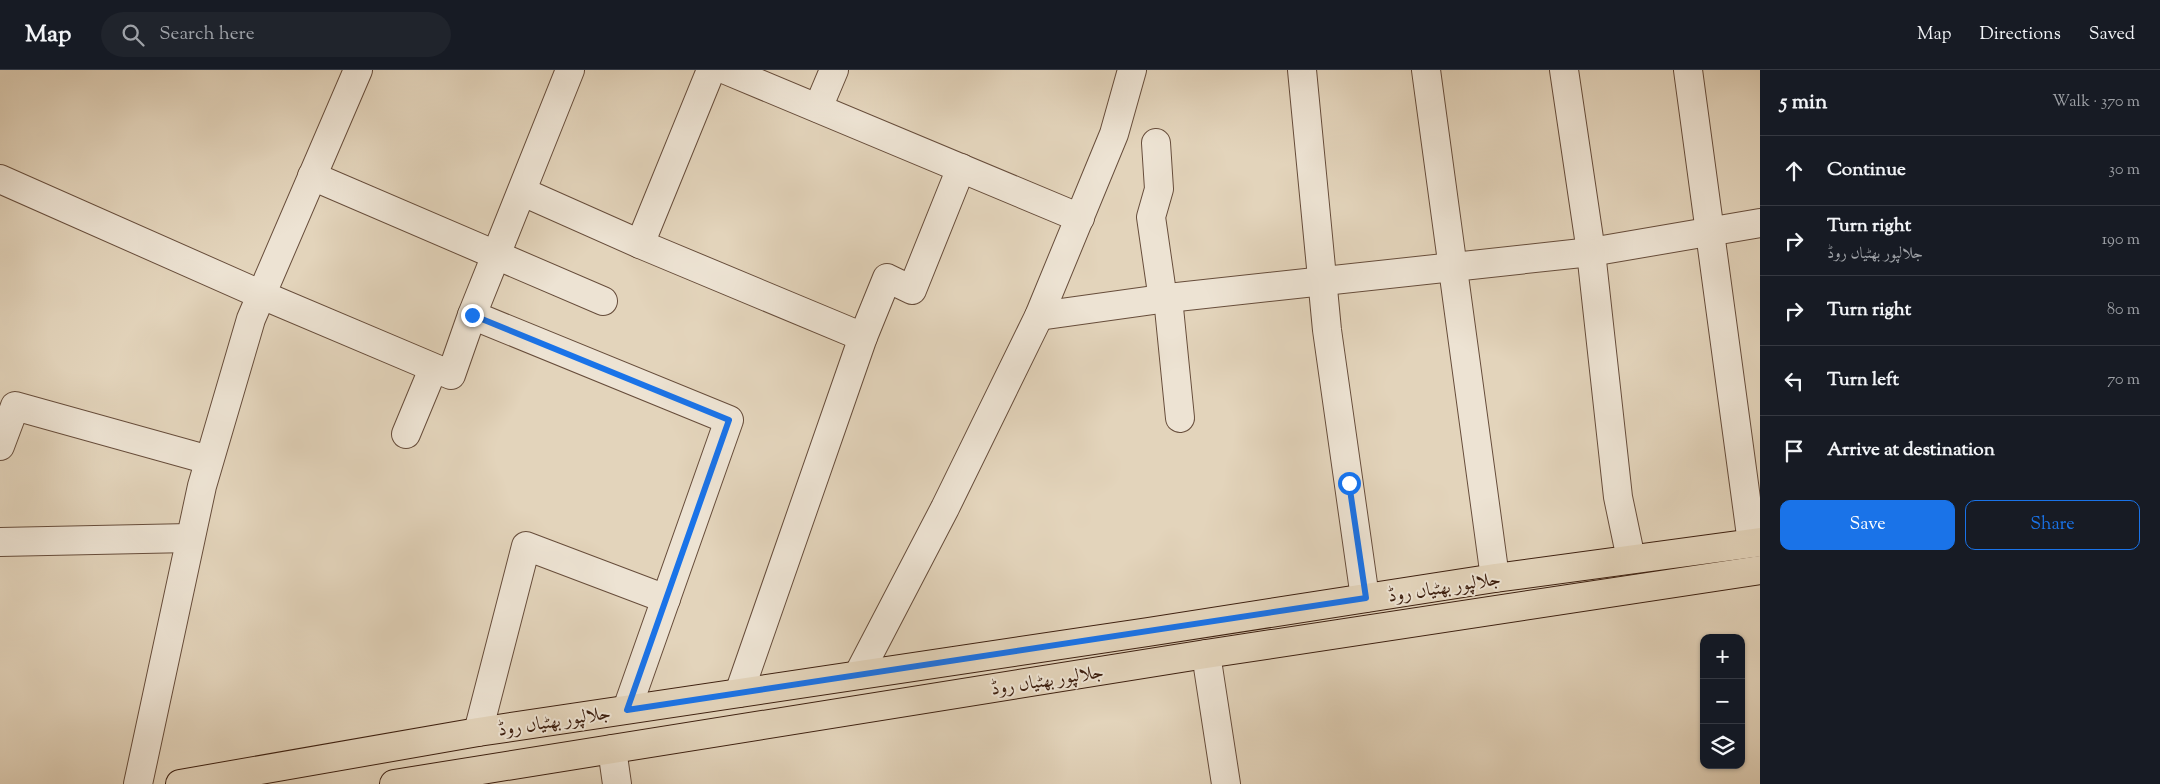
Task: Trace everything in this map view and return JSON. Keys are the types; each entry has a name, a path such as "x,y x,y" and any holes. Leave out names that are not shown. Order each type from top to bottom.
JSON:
{"main road":[{"name":"جلالپور بھٹیاں روڈ","path":"180,784 478,732 1495,578 1756,542"},
{"name":"جلالپور بھٹیاں روڈ","path":"394,784 1206,654 1760,570"}],"street":[{"path":"138,784 190,538 209,460 251,319 358,70"},
{"path":"0,179 433,370 451,376 472,315 523,192 570,70"},
{"path":"640,244 712,70"},
{"path":"726,70 1080,218"},
{"path":"818,108 834,70"},
{"path":"858,675 945,508 1039,316 1114,134 1132,70"},
{"path":"1302,70 1327,330 1366,598"},
{"path":"1426,70 1495,578"},
{"path":"1564,70 1591,252 1618,497 1631,559"},
{"path":"1688,70 1756,542"},
{"path":"1156,142 1159,189 1151,217 1166,299 1180,418"},
{"path":"739,693 863,337 887,278 912,290 961,168"},
{"path":"312,176 603,301"},
{"path":"523,192 640,244 863,337"},
{"path":"1039,316 1166,299 1591,252 1760,223"},
{"path":"472,315 729,420 627,710"},
{"path":"406,434 433,370"},
{"path":"0,446 15,406 209,460"},
{"path":"0,542 190,538"},
{"path":"478,732 526,546 666,599"},
{"path":"1206,654 1226,784"},
{"path":"612,749 616,784"}],"route":[{"path":"472,315 729,420 627,710 1366,598 1349,483"}]}
